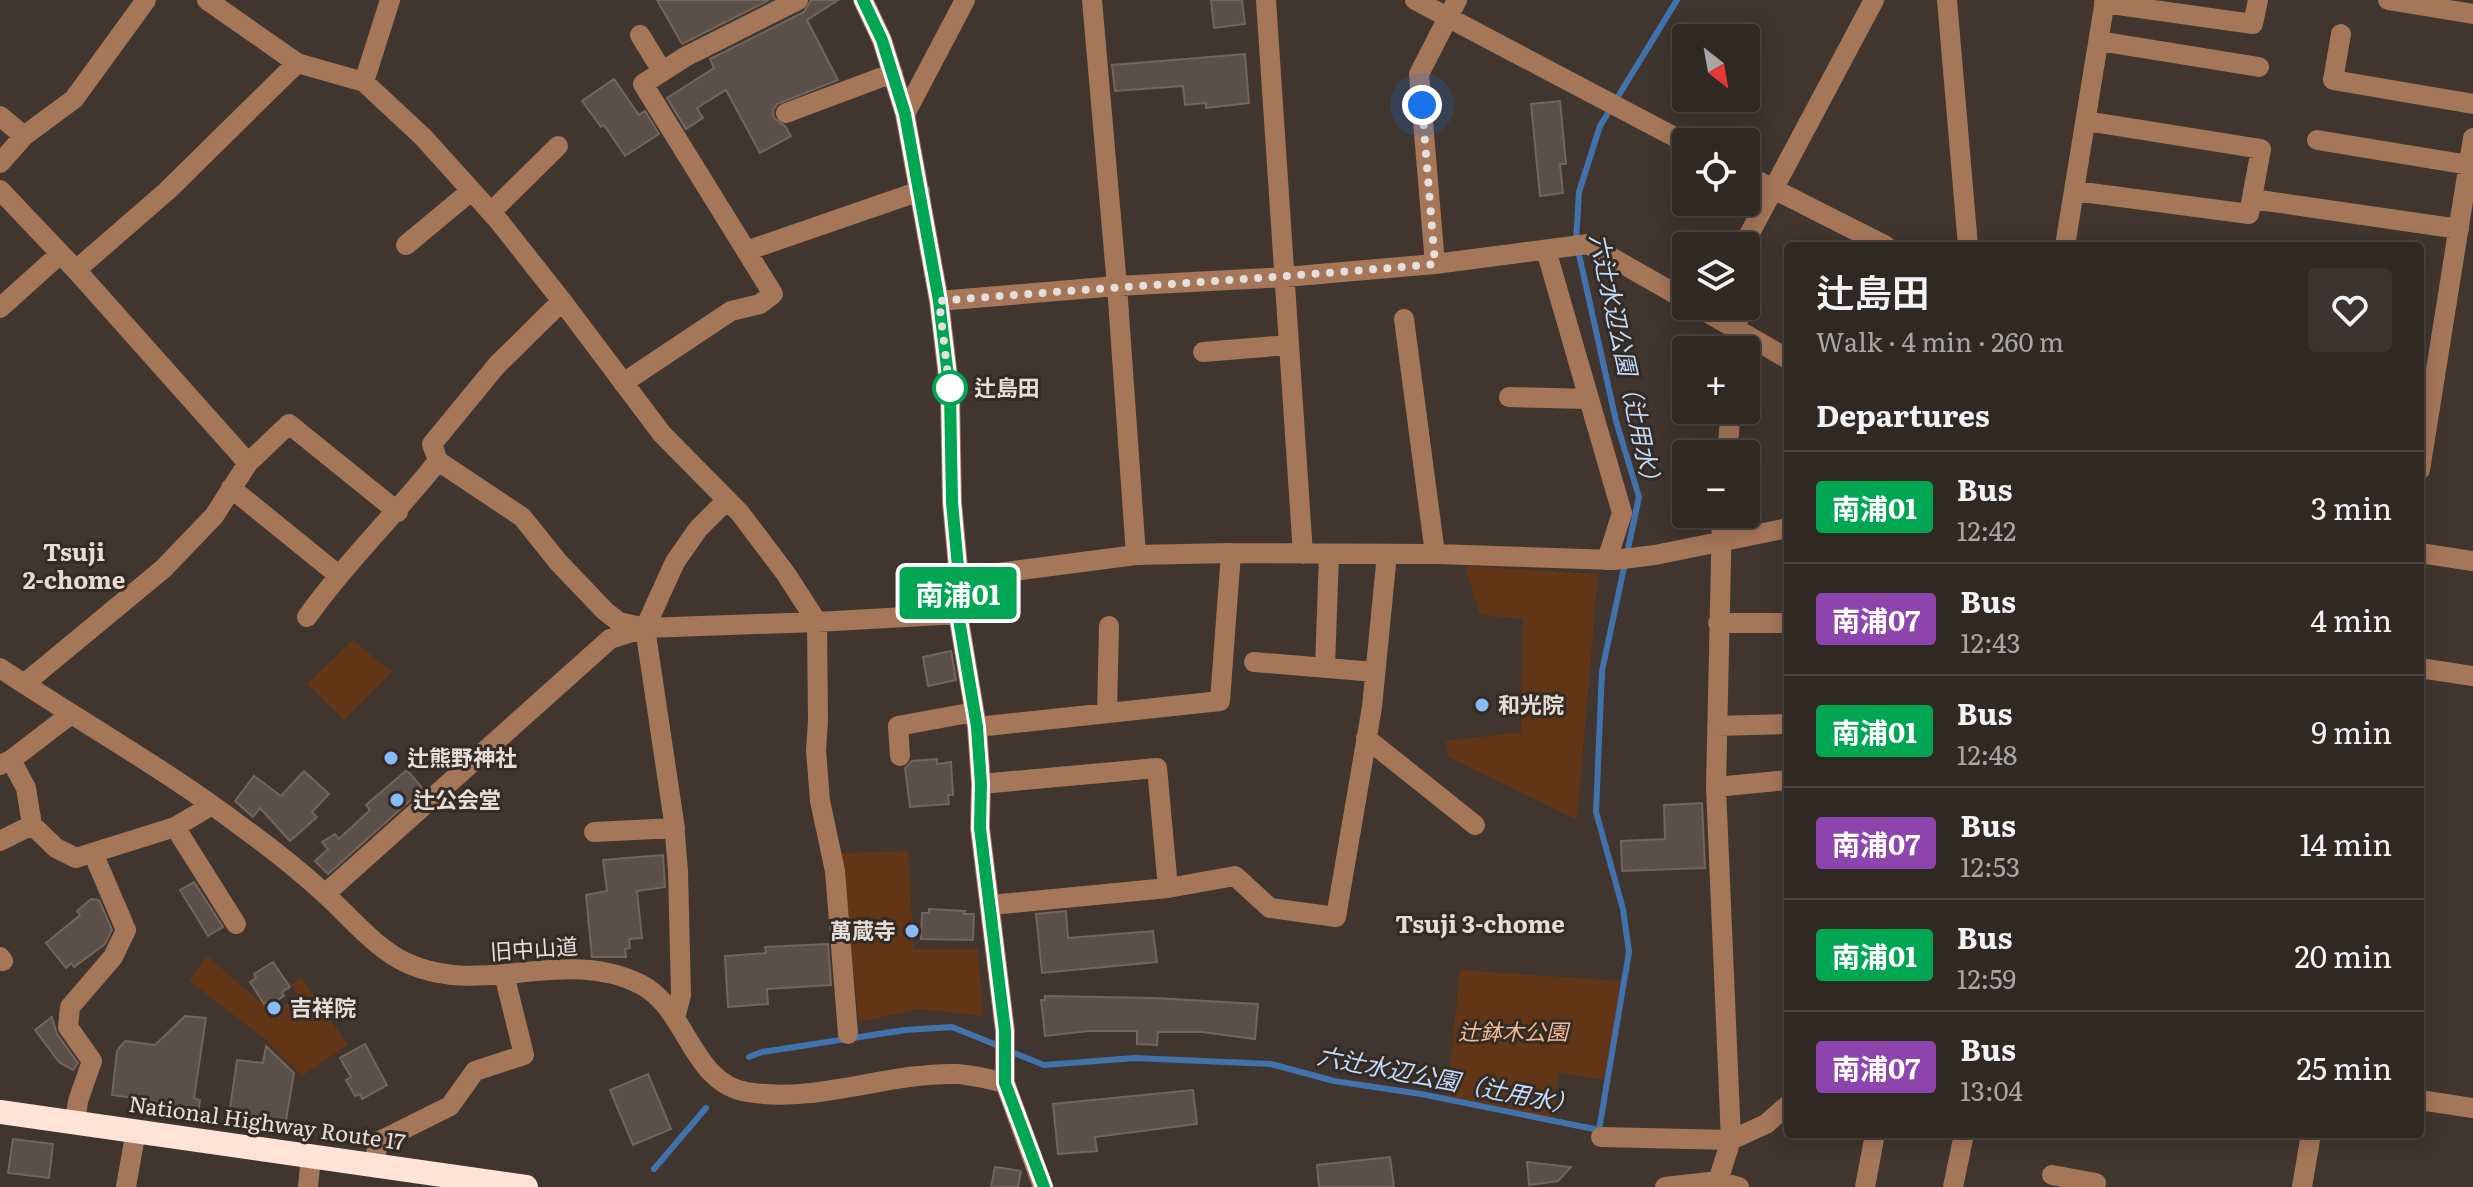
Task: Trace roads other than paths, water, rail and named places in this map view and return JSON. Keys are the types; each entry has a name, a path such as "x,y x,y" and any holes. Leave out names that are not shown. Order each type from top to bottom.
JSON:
{"highway":[{"name":"National Highway Route 17","path":"1,1118 75,1122 136,1130 526,1187"}],"street":[{"path":"0,163 24,136 74,99 146,0"},
{"path":"207,0 297,63 364,82 423,137 491,212 662,434 727,500 786,574 817,622 816,750 820,801 835,871 848,1034"},
{"path":"364,82 390,0"},
{"path":"623,383 731,311 760,304 773,294 643,84 685,57 798,0"},
{"path":"863,0 882,40 905,114 939,301 950,393 958,614 975,720 981,784 980,828 1005,1031 1005,1083 1043,1187"},
{"path":"905,114 965,0"},
{"path":"1092,0 1136,555"},
{"path":"1266,0 1303,554"},
{"path":"1415,0 1453,9 1672,135"},
{"path":"1750,232 1874,0"},
{"path":"1947,0 1968,242"},
{"path":"2066,242 2104,2 2253,24 2258,0"},
{"path":"2388,0 2473,14"},
{"path":"1435,264 1419,74 1453,9"},
{"path":"2341,34 2333,80 2473,104"},
{"path":"640,35 662,71"},
{"path":"2099,41 2259,67"},
{"path":"76,270 167,191 297,63"},
{"path":"786,113 893,73"},
{"path":"0,116 24,136"},
{"path":"2075,191 2249,214 2261,149 2086,121"},
{"path":"2317,140 2469,165"},
{"path":"2424,445 2473,140"},
{"path":"491,212 558,146"},
{"path":"1760,182 1867,241"},
{"path":"0,190 76,270 248,463"},
{"path":"406,245 471,191"},
{"path":"746,251 920,191"},
{"path":"2252,199 2459,229"},
{"path":"939,301 1435,264 1588,244 1672,292"},
{"path":"1546,250 1622,513 1607,560"},
{"path":"0,308 60,254"},
{"path":"562,301 497,365 432,444 438,461 522,517 559,563 605,611 619,622 645,628 958,614"},
{"path":"1404,319 1435,554"},
{"path":"1713,320 1732,336"},
{"path":"1203,352 1289,345"},
{"path":"1760,349 1784,358"},
{"path":"1509,397 1589,399"},
{"path":"24,684 163,569 214,516 248,463 289,424 398,512"},
{"path":"307,617 337,574 398,512 438,461"},
{"path":"231,488 337,574"},
{"path":"675,1018 681,995 675,828 645,628 675,562 698,529 727,500"},
{"path":"1718,1181 1731,1140 1716,787 1721,528"},
{"path":"959,578 1136,555 1435,554 1607,560 1655,555 1784,529"},
{"path":"900,756 898,726 1107,713 1220,701 1231,553"},
{"path":"1325,668 1329,554"},
{"path":"991,905 1168,888 1235,876 1270,908 1336,917 1366,738 1387,554"},
{"path":"2424,554 2473,561"},
{"path":"1718,623 1784,623"},
{"path":"1107,713 1109,626"},
{"path":"325,894 610,639 645,628"},
{"path":"1254,662 1375,672"},
{"name":"旧中山道","path":"0,668 212,805 325,894 387,951 407,963 455,977 587,968 642,985 659,998 675,1018 693,1050 713,1073 725,1084 745,1092 809,1093 957,1074 1005,1083"},
{"path":"2424,669 2473,676"},
{"path":"71,714 5,762 26,788 32,825 56,848 76,858 175,827 212,805"},
{"path":"1717,726 1784,724"},
{"path":"1366,738 1475,825"},
{"path":"981,784 1157,768 1168,888"},
{"path":"1716,787 1784,780"},
{"path":"0,841 32,825"},
{"path":"175,827 236,924"},
{"path":"594,832 675,828"},
{"path":"75,1122 78,1101 92,1061 68,1027 70,1007 113,957 126,930 93,853"},
{"path":"374,1166 378,1142 450,1106 475,1071 524,1055 504,974"},
{"path":"2424,1101 2473,1108"},
{"path":"1601,1137 1731,1140 1766,1124 1784,1108"},
{"path":"126,1187 136,1130"},
{"path":"1865,1187 1874,1138"},
{"path":"1953,1187 1963,1138"},
{"path":"2302,1187 2310,1138"},
{"path":"2058,1154 2051,1181 2096,1183"},
{"path":"308,1187 311,1156"},
{"path":"1665,1187 1718,1181 1739,1187"}],"waterway":[{"name":"六辻水辺公園（辻用水）","path":"1009,1051 1044,1065 1135,1058 1271,1064 1334,1081 1421,1094 1599,1130 1629,952 1623,909 1596,812 1602,671 1639,497 1616,421 1576,241 1579,192 1600,126 1677,0"},
{"name":"六辻水辺公園（辻用水）","path":"749,1057 762,1052 905,1030 952,1027 999,1046"},
{"name":"六辻水辺公園（辻用水）","path":"654,1169 706,1108"}],"place":[{"name":"辻島田","path":"950,388"},
{"name":"和光院","path":"1482,705"},
{"name":"辻熊野神社","path":"391,758"},
{"name":"辻公会堂","path":"397,800"},
{"name":"萬蔵寺","path":"912,931"},
{"name":"吉祥院","path":"274,1008"}],"district":[{"name":"Tsuji 2-chome","path":"74,567"},
{"name":"Tsuji 3-chome","path":"1480,925"}],"park label":[{"name":"辻鉢木公園","path":"1513,1032"}]}
